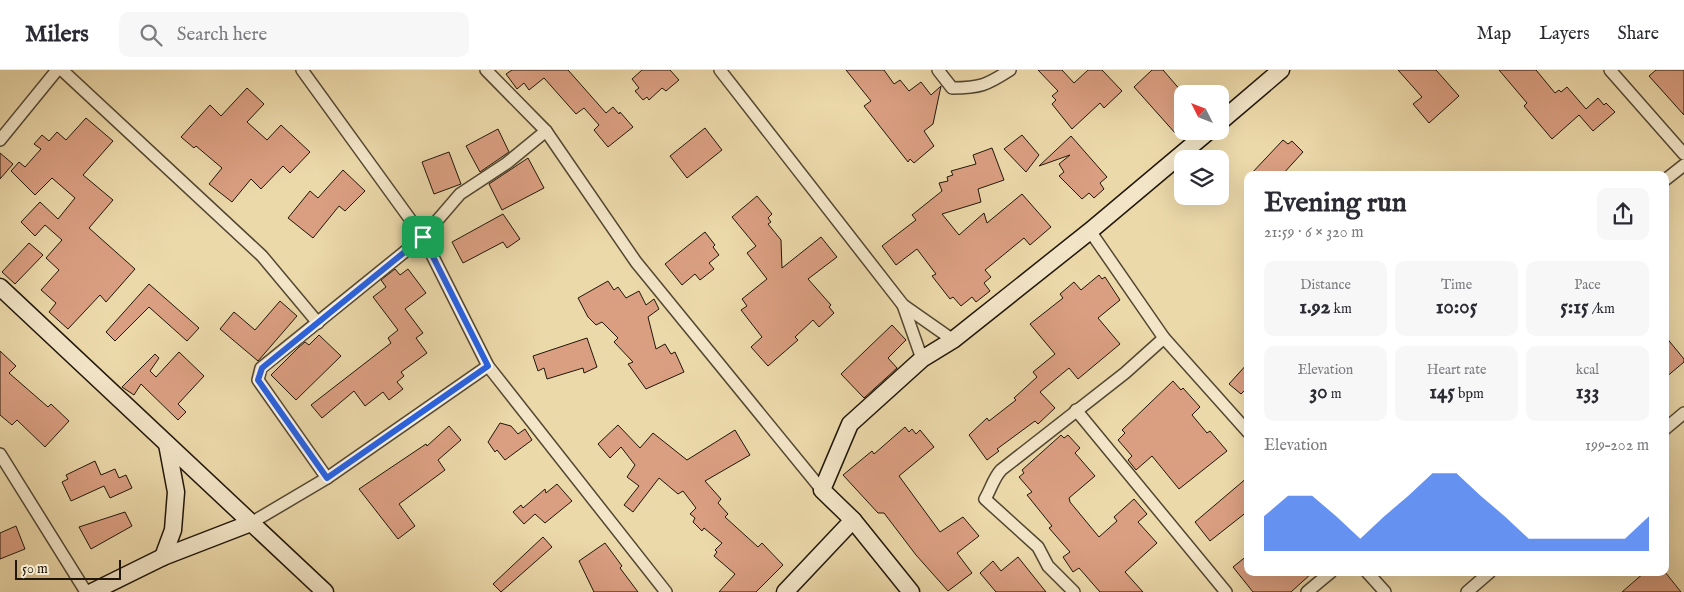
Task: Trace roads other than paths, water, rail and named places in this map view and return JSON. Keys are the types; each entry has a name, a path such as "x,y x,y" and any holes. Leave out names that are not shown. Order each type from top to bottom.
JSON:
{"street":[{"path":"0,140 57,70"},
{"path":"62,70 262,256 318,323"},
{"path":"302,70 423,237 488,366 666,592"},
{"path":"486,70 546,131 636,262 822,490 853,520 911,592"},
{"path":"720,70 903,305 953,340"},
{"path":"938,70 952,88 976,88 988,85 1010,70"},
{"path":"1229,114 1281,70"},
{"path":"1610,70 1684,154"},
{"path":"327,478 258,380 262,368 423,237 460,194 507,163 546,131"},
{"path":"822,490 850,424 922,359 953,340 1090,232 1198,140"},
{"path":"1669,177 1684,165"},
{"path":"1090,232 1164,338 1244,428"},
{"path":"0,287 325,592"},
{"path":"903,305 922,359"},
{"path":"1074,592 1048,566 1038,547 985,499 993,480 1001,470 1125,373 1164,338"},
{"path":"92,592 163,557 252,523 327,478 488,366"},
{"path":"1076,410 1226,592"},
{"path":"1669,426 1684,413"},
{"path":"163,557 174,530 176,492 167,444"},
{"path":"0,454 86,592"},
{"path":"785,592 853,520"},
{"path":"1307,592 1325,576"},
{"path":"1371,576 1385,592"},
{"path":"1466,592 1485,576"}]}
